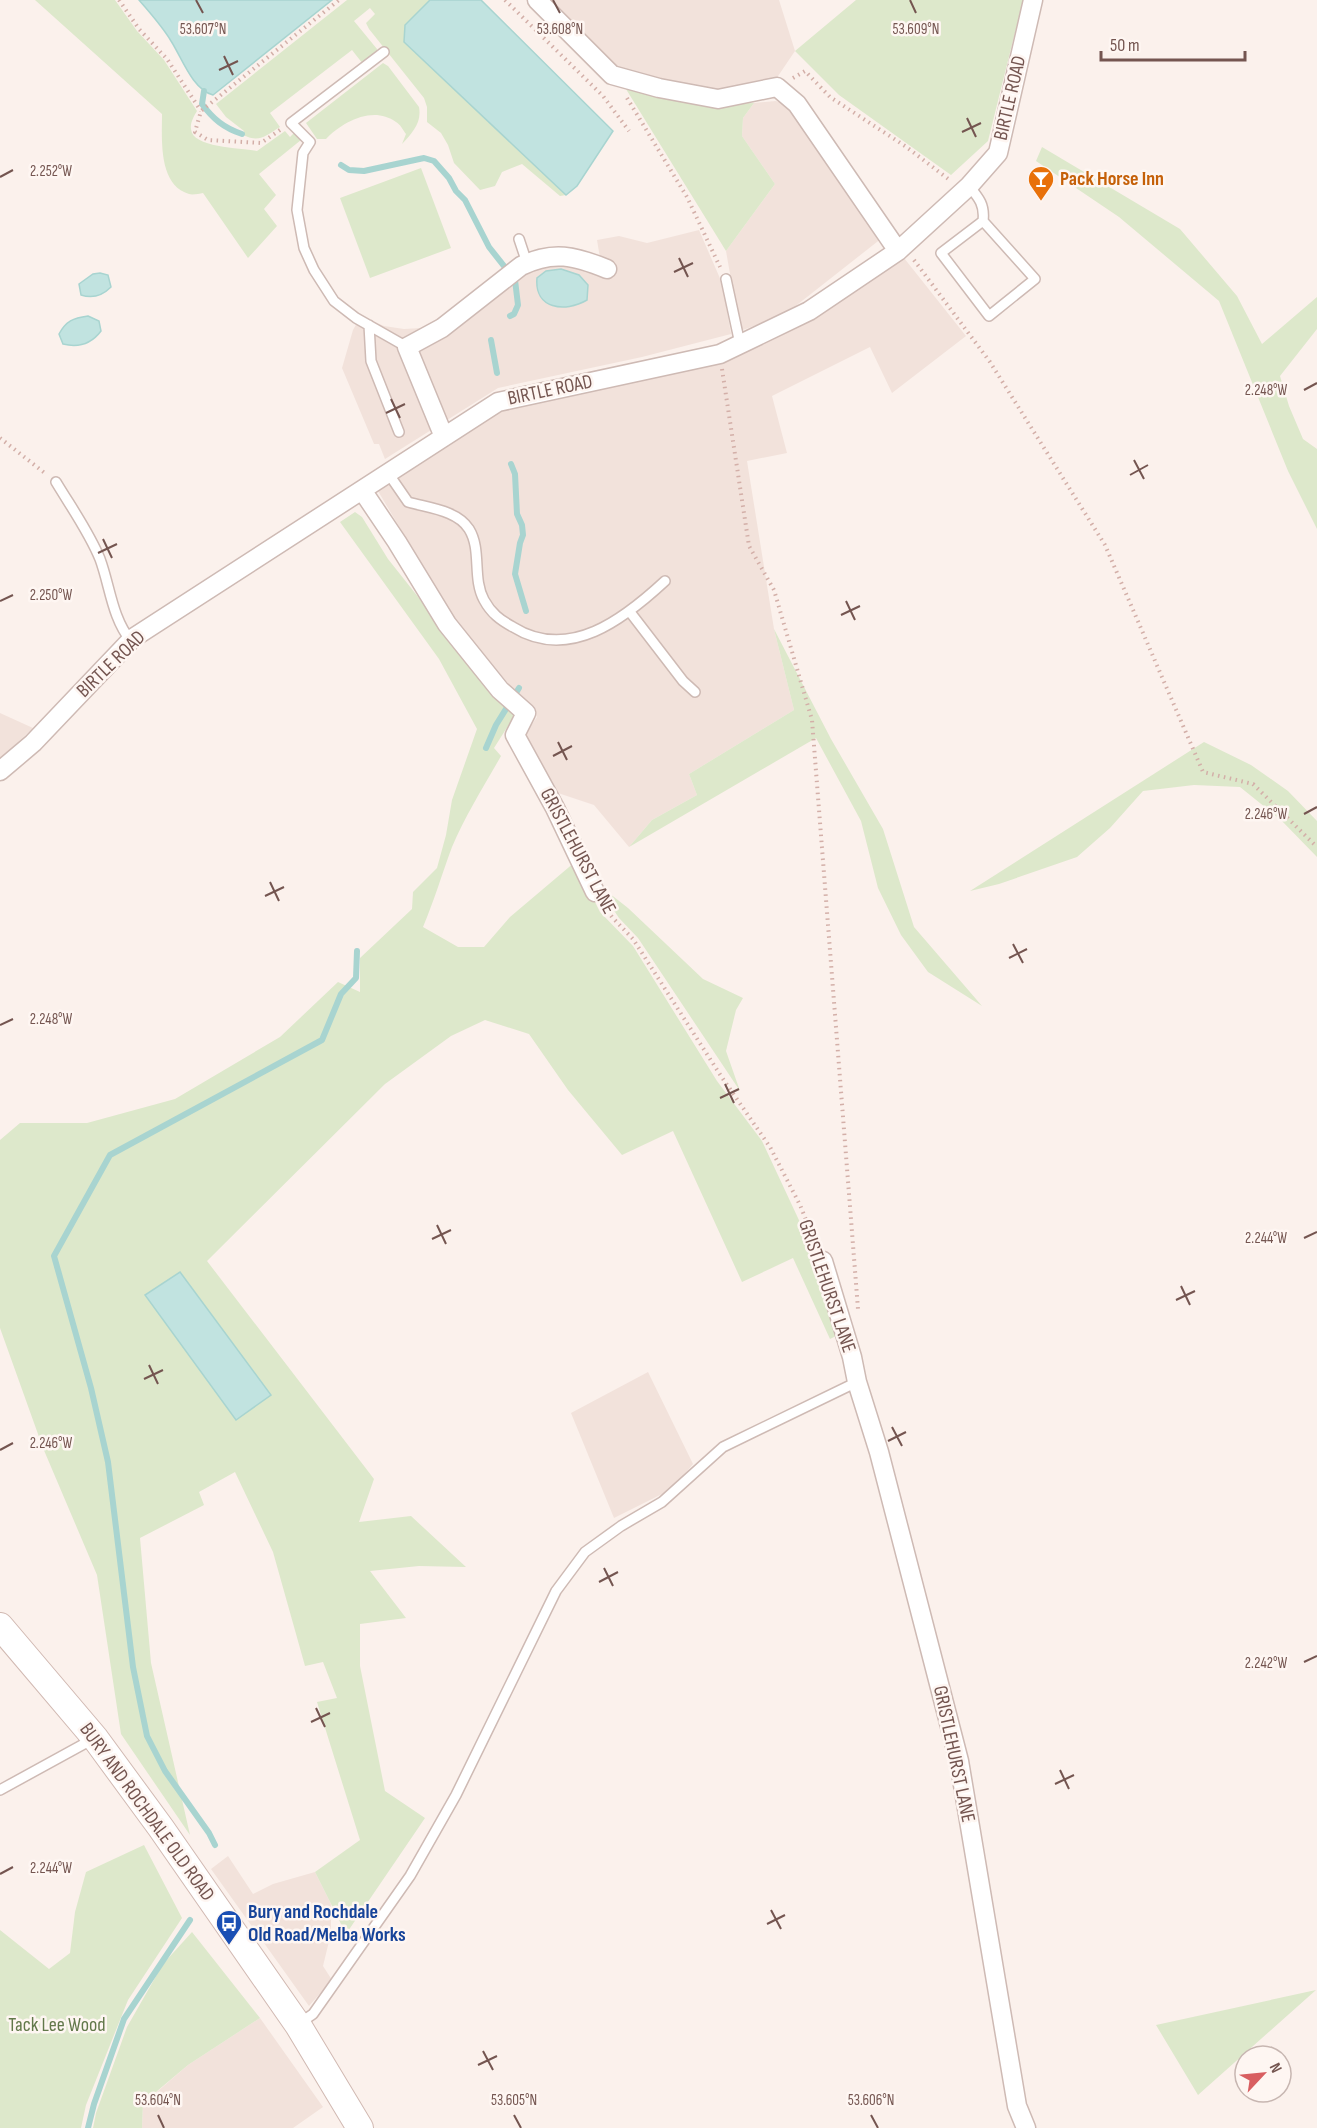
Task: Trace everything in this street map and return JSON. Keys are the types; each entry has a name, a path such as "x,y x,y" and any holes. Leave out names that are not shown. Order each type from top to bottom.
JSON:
{"main road":[{"name":"BURY AND ROCHDALE OLD ROAD","path":"0,1626 95,1738 161,1828 298,2025 360,2128"}],"street":[{"path":"537,0 612,75 659,88 718,99 777,87 797,105 901,248"},
{"name":"BIRTLE ROAD","path":"0,771 33,743 131,640 498,402 720,354 808,311 901,248 966,188 998,153 1033,0"},
{"path":"444,437 407,346 442,328 524,264 541,258 564,256 584,260 607,269"},
{"name":"GRISTLEHURST LANE","path":"362,490 447,624 505,694 526,713 515,735 555,808 595,892"},
{"name":"GRISTLEHURST LANE","path":"823,1261 879,1452 959,1761 1017,2106 1026,2128"}],"lane":[{"path":"384,52 291,123 310,142 303,153 297,210 304,248 334,301 356,318 407,346"},
{"path":"966,188 980,198 984,211 983,221 941,253 989,316 1035,279 983,221"},
{"path":"519,239 524,264"},
{"path":"726,279 740,344"},
{"path":"369,326 371,362 399,432"},
{"path":"388,473 408,502 448,513 460,519 469,529 474,542 477,583 483,599 495,616 525,635 562,641 584,636 612,625 665,581"},
{"path":"56,482 99,557 121,629 131,640"},
{"path":"630,612 695,692"},
{"path":"298,2025 312,2014 410,1876 456,1795 556,1591 585,1552 621,1526 662,1502 723,1447 857,1382"},
{"path":"0,1790 95,1738"}],"path":[{"path":"119,0 139,28 166,59 201,111"},
{"path":"291,123 261,143 208,140 195,132 201,111 339,0"},
{"path":"505,0 603,96 629,131"},
{"path":"777,87 805,71 830,97 966,188"},
{"path":"612,75 687,198 726,279"},
{"path":"901,248 990,362 1105,545 1203,772 1253,784 1317,847"},
{"path":"720,354 748,546 774,590 812,720 858,1311"},
{"path":"0,438 56,482"},
{"name":"GRISTLEHURST LANE","path":"595,892 612,917 633,939 721,1076 770,1147 800,1205 823,1261"}],"shaded area":[{"path":"779,0 795,51 774,82 720,91 682,88 611,67 544,1"},
{"path":"776,101 789,106 882,238 793,308 773,319 740,331 726,251 775,184 742,136 743,118 754,103"},
{"path":"699,230 722,283 731,334 642,357 498,388 385,459 379,444 374,444 342,368 353,330 361,316 384,326 404,329 421,328 439,320 519,259 535,250 563,247 600,258 597,240 619,236 647,243"},
{"path":"904,258 966,336 892,393 870,347 772,396 787,453 747,461 774,629 794,710 689,774 697,795 652,820 629,847 594,805 555,792 523,737 537,717 455,621 378,491 503,410 718,362"},
{"path":"0,713 33,728 0,759"},
{"path":"648,1372 693,1464 678,1482 664,1493 614,1518 571,1413"},
{"path":"228,1856 253,1894 273,1884 315,1872 331,1904 331,1933 323,1966 332,1980 309,2006 211,1869"},
{"path":"260,2018 323,2107 293,2128 142,2128 143,2104 188,2065"}],"green space":[{"path":"35,0 115,0 137,31 164,60 197,111 191,129 200,140 208,144 257,151 285,131 290,137 295,132 301,140 259,174 276,195 264,209 277,226 248,258 203,193 189,194 179,189 172,181 167,171 162,148 162,114"},
{"path":"347,0 430,0 405,25 404,42 566,195 560,196 522,164 502,172 495,186 480,190 454,163 441,133 427,122 427,107 424,98 369,29 366,23 375,14 370,8 354,21 377,49 377,55 363,64 352,50 270,113 280,127 258,138 243,135 244,131 226,117 216,104"},
{"path":"856,0 1023,0 988,141 951,175 839,95 795,51"},
{"path":"383,63 388,66 419,107 418,123 409,136 402,144 406,134 397,123 387,117 368,115 340,127 326,139 317,139 306,123"},
{"path":"621,81 717,104 754,103 743,118 742,136 775,184 726,251"},
{"path":"1042,147 1180,229 1237,296 1262,344 1317,297 1317,329 1280,376 1289,406 1303,439 1317,449 1317,529 1288,471 1219,301 1119,217 1036,161"},
{"path":"421,168 451,248 370,278 340,198"},
{"path":"355,512 362,517 388,559 475,673 515,715 494,748 501,756 457,835 423,927 458,947 484,947 510,917 575,862 600,912 633,946 717,1081 762,1141 819,1263 838,1335 830,1339 793,1258 742,1282 673,1131 622,1155 568,1090 529,1034 485,1020 451,1036 385,1084 207,1261 374,1479 359,1522 411,1516 466,1567 419,1566 370,1571 406,1618 360,1624 360,1666 385,1791 425,1818 346,1934 315,1872 360,1840 317,1702 337,1698 323,1662 305,1666 273,1552 235,1472 199,1492 204,1505 140,1538 151,1663 190,1835 121,1734 97,1575 43,1448 0,1328 0,1140 20,1123 87,1123 175,1099 280,1037 338,982 360,992 360,958 412,909 413,892 437,868 452,800 477,729 439,659 340,522"},
{"path":"774,629 831,739 883,829 914,927 982,1006 928,972 901,935 878,888 861,821 816,738 629,847 652,820 697,795 689,774 794,710"},
{"path":"1204,742 1251,765 1288,791 1317,821 1317,857 1281,820 1240,787 1194,785 1143,791 1110,828 1077,857 999,884 970,891"},
{"path":"595,882 628,908 703,979 743,998 736,1010 726,1051 740,1091 638,938 619,918"},
{"name":"Tack Lee Wood","path":"144,1845 182,1918 128,2000 86,2105 81,2128 0,2128 0,1930 49,1969 70,1953 75,1912 86,1872"},
{"name":"Tack Lee Wood","path":"192,1932 260,2018 188,2065 143,2103 142,2128 93,2128 96,2113 127,2027 163,1964"},
{"path":"1316,1990 1255,2044 1233,2044 1233,2064 1198,2095 1156,2025"}],"water":[{"path":"139,0 332,0 213,95 193,80 167,35"},
{"path":"430,0 481,0 613,131 577,186 566,195 404,42 405,25"},
{"path":"561,269 579,275 588,285 587,300 561,307 553,306 540,296 537,278 546,271"},
{"path":"93,274 108,275 111,287 97,296 81,295 79,284"},
{"path":"88,316 99,321 101,331 80,345 63,344 59,334 64,326 74,319"},
{"path":"180,1272 271,1395 236,1420 145,1295"}],"waterway":[{"path":"204,91 202,104 210,114 224,126 242,134"},
{"path":"341,165 349,170 364,171 424,158 434,161 465,200 489,247 515,280 518,305 514,314 510,316"},
{"path":"491,340 497,373"},
{"path":"511,464 515,474 517,514 523,535 515,574 526,611"},
{"path":"486,748 496,725 519,688"},
{"path":"215,1845 165,1771 147,1736 133,1667 108,1462 91,1388 54,1256 110,1155 322,1040 341,994 356,978 357,951"},
{"path":"88,2128 94,2104 124,2019 190,1920"}],"place":[{"name":"Pack Horse Inn","path":"1041,202"},
{"name":"Bury and Rochdale Old Road/Melba Works","path":"229,1946"}]}
